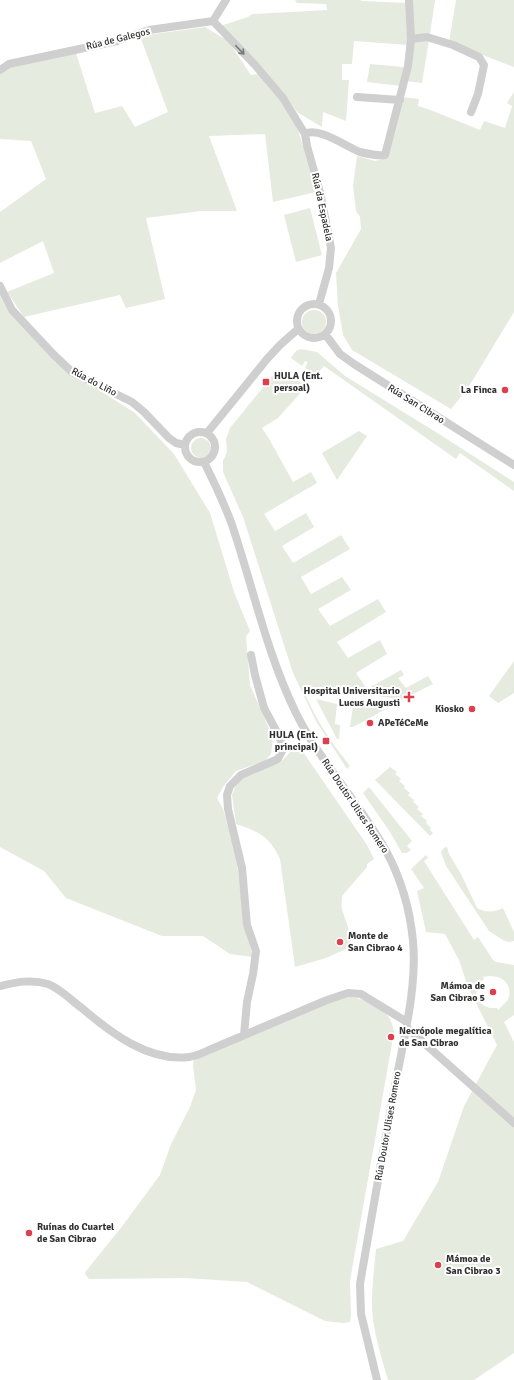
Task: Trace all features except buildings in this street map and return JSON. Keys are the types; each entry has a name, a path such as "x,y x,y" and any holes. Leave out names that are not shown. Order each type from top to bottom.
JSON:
{"street":[{"path":"213,22 226,0"},
{"path":"305,134 310,131 319,132 361,152 378,156 385,155 408,66 411,39 409,0"},
{"name":"Rúa de Galegos","path":"0,70 9,64 117,41 149,30 213,22"},
{"name":"Rúa da Espadela","path":"213,22 255,65 283,98 305,134 320,192 331,248 328,274 320,304"},
{"path":"411,39 427,37 453,45 479,57 484,65 478,94 471,112"},
{"path":"357,97 400,100"},
{"name":"Rúa do Liño","path":"0,286 12,310 72,372 132,402 144,412 169,438 176,443 185,445"},
{"path":"312,303 320,304 326,308 331,316 331,325 325,334 319,338 310,338 303,335 298,329 296,321 297,316 300,310 306,305 312,303"},
{"path":"207,433 267,359 298,329"},
{"name":"Rúa San Cibrao","path":"325,334 340,354 354,364 514,465"},
{"path":"202,431 207,433 214,439 216,448 212,457 204,462 196,462 186,454 186,440 193,433 202,431"},
{"name":"Rúa Doutor Ulises Romero","path":"204,462 218,490 231,523 276,665 297,715 323,758 383,846 404,893 409,912 413,942 414,970 406,1025 360,1284 362,1314 377,1380"},
{"path":"244,1035 247,1002 256,951 247,925 242,868 228,809 227,795 230,786 241,775 278,759 283,749 280,738 264,708 251,655"},
{"path":"0,986 14,982 30,981 48,984 61,991 98,1022 129,1042 153,1054 171,1057 190,1057 327,1000 348,993 361,994 406,1025 514,1123"}],"shaded area":[{"path":"295,0 360,0 407,3 408,45 354,41 352,64 342,64 342,80 349,80 346,121 323,112 322,127 297,112 283,92 220,26 248,17 252,14 327,10 326,4 297,3"},
{"path":"411,0 435,0 430,34 414,34"},
{"path":"456,0 514,0 514,67 449,42"},
{"path":"205,27 228,41 251,75 258,74 282,102 297,126 316,192 273,202 265,134 209,136 237,211 201,211 146,218 165,299 126,308 120,295 24,317 7,292 54,273 43,241 0,263 0,212 46,179 31,141 0,139 0,73 5,69 76,53 95,113 122,106 135,127 168,112 140,36"},
{"path":"429,40 422,83 406,81 414,41"},
{"path":"370,64 403,67 406,69 401,86 367,82"},
{"path":"514,92 514,312 468,388 451,409 352,350 343,335 338,306 336,273 361,229 360,217 356,211 353,186 357,156 375,161 386,158 402,97 419,99 418,106 480,130 484,121 505,128 512,106 507,103"},
{"path":"310,208 322,255 296,262 284,215"},
{"path":"0,296 8,311 35,340 65,368 135,413 174,454 210,513 234,592 250,631 246,636 250,685 273,738 271,754 265,761 236,771 223,787 217,798 223,809 235,848 245,928 253,957 230,954 203,936 162,936 66,898 44,871 0,847"},
{"path":"314,310 323,313 326,322 323,331 314,334 305,331 302,322 305,313"},
{"path":"301,349 317,352 345,376 514,482 514,491 460,453 456,459 324,366 316,375 305,368 308,362 305,361 302,366 291,358 296,351"},
{"path":"273,375 299,379 304,389 278,418 262,428 293,482 311,472 317,483 264,514 275,531 306,513 314,527 282,546 293,563 341,535 350,549 301,577 311,594 342,577 351,590 318,609 330,626 378,599 386,612 337,642 348,658 380,640 387,654 356,673 367,689 401,670 404,675 398,678 406,688 428,676 433,684 395,703 393,698 302,686 311,708 323,728 350,766 347,769 316,721 293,673 243,517 223,472 223,461 227,452 226,439 230,428"},
{"path":"359,431 367,436 337,480 322,453"},
{"path":"201,438 208,441 211,448 208,455 201,458 194,455 191,448 194,441"},
{"path":"514,661 514,693 498,703 489,696"},
{"path":"316,699 337,704 335,724 340,725 339,739 337,739"},
{"path":"353,706 386,709 353,727 350,727"},
{"path":"296,747 301,749 367,845 374,859 367,864 367,867 342,896 342,909 350,934 350,944 348,948 326,958 295,967 280,859 272,845 257,832 236,824 232,795 235,787 242,778 260,768 280,763"},
{"path":"390,767 397,772 395,774 401,779 399,781 410,793 408,795 414,800 413,802 419,807 417,809 423,814 421,816 427,821 426,823 431,828 430,830 433,833 430,836 375,780"},
{"path":"369,787 412,841 407,846 411,850 406,853 402,853 390,832 363,793"},
{"path":"447,847 449,854 461,874 477,908 483,911 490,911 503,908 514,932 514,941 509,942 503,940 489,931 446,866 441,852"},
{"path":"426,855 428,858 424,861 474,940 478,937 493,960 496,962 514,965 514,1015 504,1022 514,1042 514,1353 474,1380 388,1380 377,1342 373,1320 372,1293 376,1249 403,1241 438,1182 464,1106 497,1045 468,987 459,960 445,934 426,932 417,891 424,888 411,869","holes":["494,976 503,979 508,985 509,990 508,1000 498,1010 497,1008 490,1008 481,1003 477,994 477,989 479,984 484,979 483,977"]},
{"path":"350,997 367,1001 383,1010 390,1019 394,1032 350,1281 350,1322 343,1323 325,1321 247,1282 185,1278 89,1279 85,1274 86,1271 120,1229 160,1175 171,1144 190,1107 196,1090 193,1066 194,1058 336,1000"}],"place":[{"name":"HULA (Ent. persoal)","path":"266,382"},
{"name":"La Finca","path":"505,390"},
{"name":"Hospital Universitario Lucus Augusti","path":"409,697"},
{"name":"Kiosko","path":"472,709"},
{"name":"APeTéCeMe","path":"370,723"},
{"name":"HULA (Ent. principal)","path":"326,741"},
{"name":"Monte de San Cibrao 4","path":"340,942"},
{"name":"Mámoa de San Cibrao 5","path":"493,992"},
{"name":"Necrópole megalítica de San Cibrao","path":"391,1037"},
{"name":"Ruínas do Cuartel de San Cibrao","path":"29,1233"},
{"name":"Mámoa de San Cibrao 3","path":"438,1265"}]}
